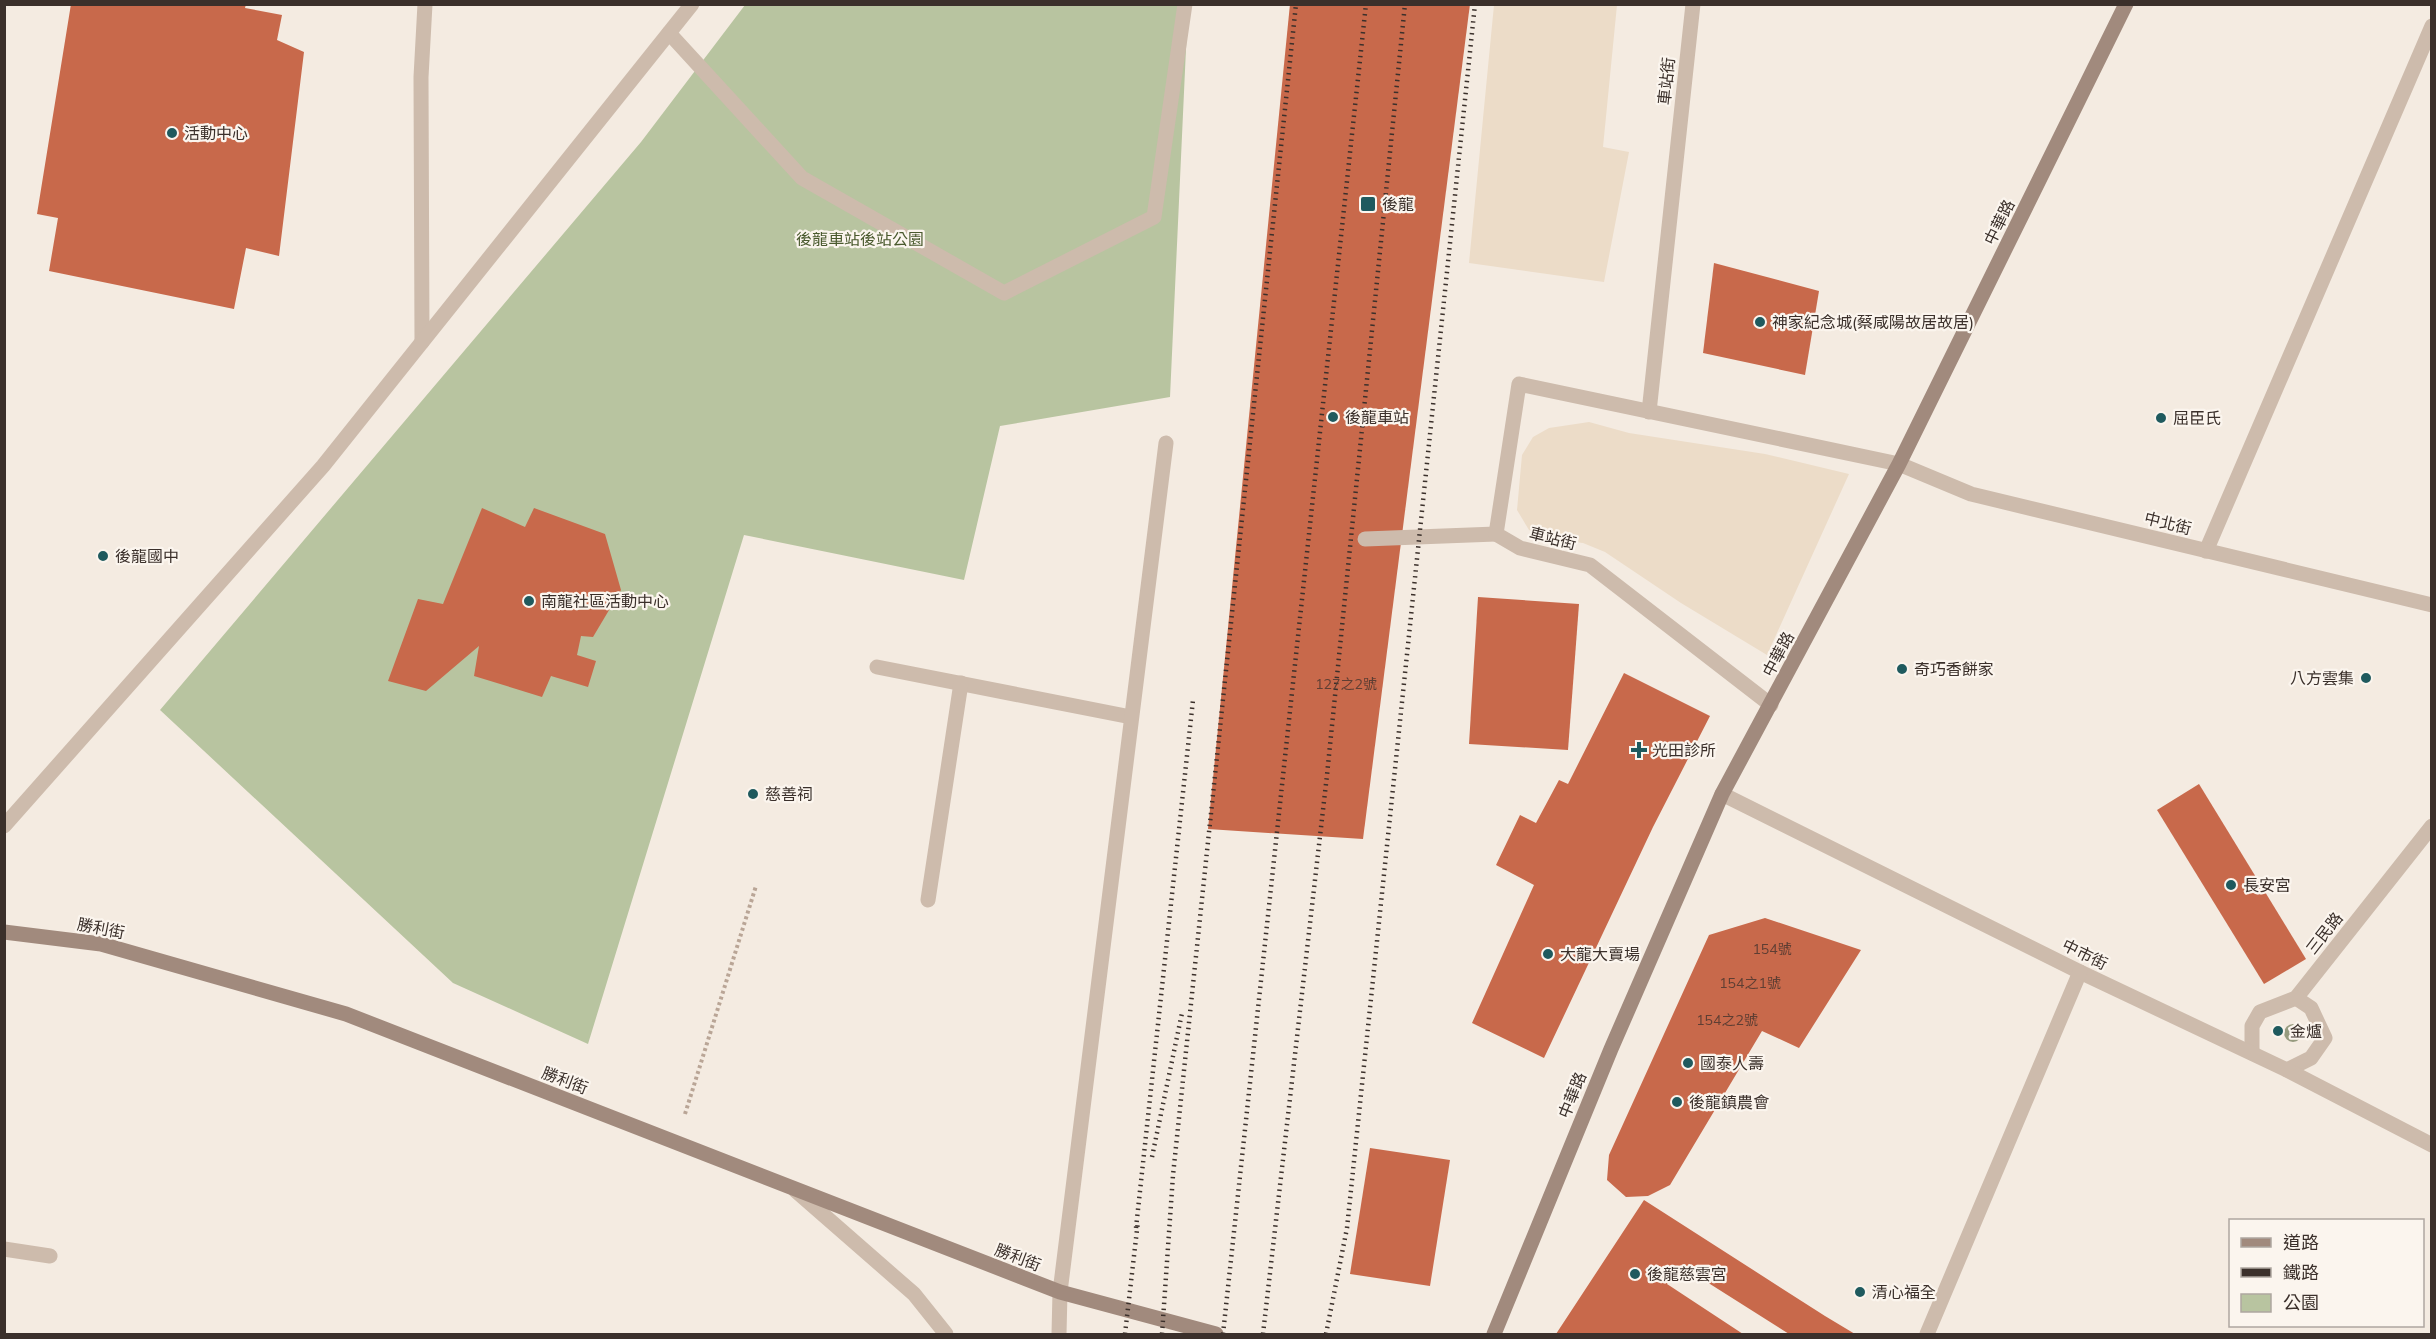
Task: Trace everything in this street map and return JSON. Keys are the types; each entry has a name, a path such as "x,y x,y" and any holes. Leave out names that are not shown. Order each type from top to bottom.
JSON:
{"main road":[{"name":"中華路","path":"1494,1335 1611,1049 1722,794 1899,464 2126,4"},
{"name":"勝利街","path":"4,932 101,944 346,1014 1060,1292 1216,1335"}],"street":[{"path":"422,342 421,77 425,4"},
{"path":"4,826 323,466 692,4"},
{"path":"669,33 802,178 1004,293 1154,217 1185,4"},
{"name":"車站街","path":"1649,412 1693,4"},
{"path":"2206,551 2432,26"},
{"path":"1365,539 1496,534 1519,384 1899,464"},
{"path":"1059,1335 1060,1292 1166,443"},
{"name":"中北街","path":"1899,464 1971,494 2432,604"},
{"name":"車站街","path":"1496,534 1520,548 1590,565 1771,705"},
{"path":"878,667 1131,717"},
{"path":"927,900 961,683"},
{"name":"中市街","path":"1722,794 2080,972 2287,1070 2432,1145"},
{"name":"三民路","path":"2296,998 2432,825"},
{"path":"1927,1335 2080,972"},
{"path":"2252,1053 2252,1026 2260,1012 2296,998 2310,1008 2325,1038 2311,1058 2287,1070"},
{"path":"793,1188 914,1294 946,1335"},
{"path":"4,1249 50,1256"}],"path":[{"path":"676,1143 756,886"}],"green space":[{"name":"後龍車站後站公園","path":"745,5 1188,5 1170,397 1000,426 964,580 744,535 588,1044 453,983 160,710 641,142"}],"shaded area":[{"path":"1494,5 1617,5 1603,147 1629,152 1604,282 1469,263"},
{"path":"1589,422 1629,433 1765,454 1849,474 1767,655 1681,603 1605,552 1583,543 1552,539 1529,530 1517,510 1522,455 1533,437 1549,428"}],"building":[{"name":"活動中心","path":"71,4 246,4 245,8 282,15 277,40 304,52 279,256 246,248 234,309 49,271 58,218 37,214"},
{"name":"後龍車站","path":"1290,4 1470,4 1363,839 1208,829"},
{"name":"神家紀念城(蔡咸陽故居故居)","path":"1714,263 1819,291 1805,375 1703,353"},
{"name":"南龍社區活動中心","path":"482,508 525,527 534,508 605,534 621,590 593,637 581,636 577,655 596,661 588,687 551,676 542,697 474,676 479,646 426,691 388,681 418,599 443,604"},
{"path":"1478,597 1579,604 1568,750 1469,744"},
{"name":"大龍大賣場","path":"1624,673 1710,716 1653,827 1544,1058 1472,1023 1534,885 1496,865 1520,815 1536,823 1559,780 1568,784"},
{"name":"長安宮","path":"2199,784 2306,959 2264,984 2157,810"},
{"name":"後龍鎮農會","path":"1765,918 1861,950 1799,1048 1762,1031 1670,1185 1648,1196 1626,1197 1607,1180 1609,1155 1709,935"},
{"name":"金爐","path":"2278,1025 2284,1031 2278,1037 2272,1031"},
{"path":"1370,1148 1450,1160 1430,1286 1350,1274"},
{"name":"後龍慈雲宮","path":"1644,1200 1855,1334 1789,1334 1680,1265 1667,1284 1743,1334 1556,1334"}],"railway":[{"path":"1162,1334 1173,1175 1296,4"},
{"path":"1223,1334 1366,4"},
{"path":"1263,1334 1327,775 1405,4"},
{"path":"1326,1334 1347,1228 1475,4"},
{"path":"1136,1228 1193,700"},
{"path":"1152,1157 1182,1013"},
{"path":"1125,1334 1138,1221"}],"place":[{"name":"活動中心","path":"172,133"},
{"name":"後龍","path":"1368,204"},
{"name":"神家紀念城(蔡咸陽故居故居)","path":"1760,322"},
{"name":"後龍車站","path":"1333,417"},
{"name":"屈臣氏","path":"2161,418"},
{"name":"後龍國中","path":"103,556"},
{"name":"南龍社區活動中心","path":"529,601"},
{"name":"奇巧香餅家","path":"1902,669"},
{"name":"八方雲集","path":"2366,678"},
{"name":"光田診所","path":"1639,750"},
{"name":"慈善祠","path":"753,794"},
{"name":"長安宮","path":"2231,885"},
{"name":"大龍大賣場","path":"1548,954"},
{"name":"金爐","path":"2278,1031"},
{"name":"國泰人壽","path":"1688,1063"},
{"name":"後龍鎮農會","path":"1677,1102"},
{"name":"後龍慈雲宮","path":"1635,1274"},
{"name":"清心福全","path":"1860,1292"}]}
